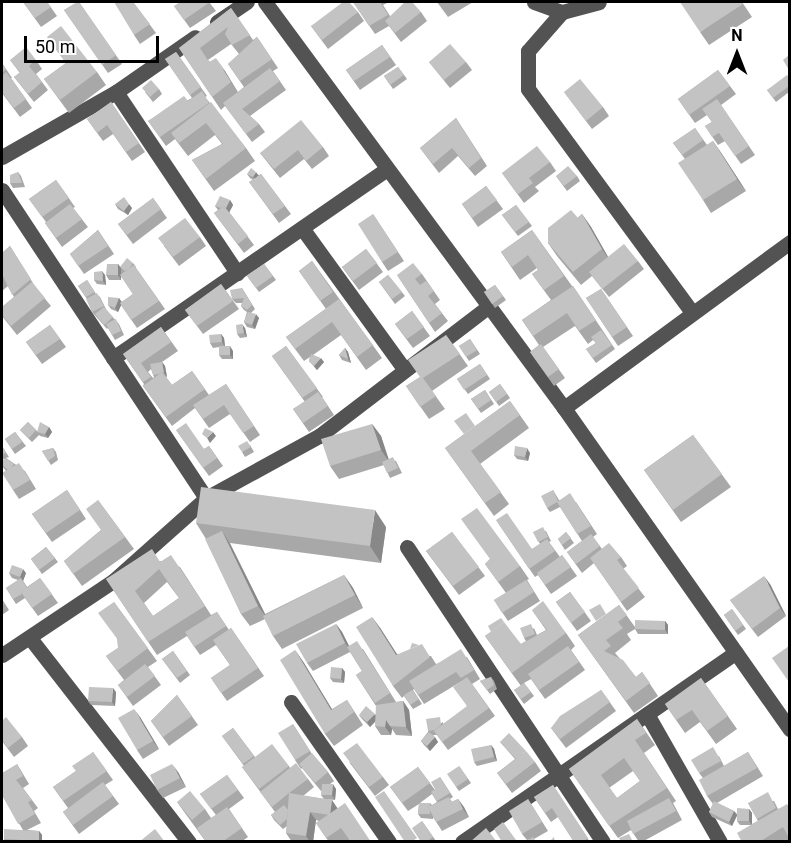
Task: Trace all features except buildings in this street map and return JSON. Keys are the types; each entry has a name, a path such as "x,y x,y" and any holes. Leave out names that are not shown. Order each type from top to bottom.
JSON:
{"street":[{"path":"2,157 116,92 246,2"},
{"path":"265,2 386,171 564,408 789,730"},
{"path":"534,2 562,12"},
{"path":"599,2 562,12 528,51 528,89 692,312"},
{"path":"116,92 237,273"},
{"path":"113,358 386,171"},
{"path":"2,190 206,498"},
{"path":"302,228 404,369"},
{"path":"564,408 789,242"},
{"path":"2,655 113,581 206,498 319,436 488,307"},
{"path":"406,547 561,773 603,842"},
{"path":"30,638 189,842"},
{"path":"462,842 736,652"},
{"path":"291,702 388,842"},
{"path":"648,714 720,842"}]}
